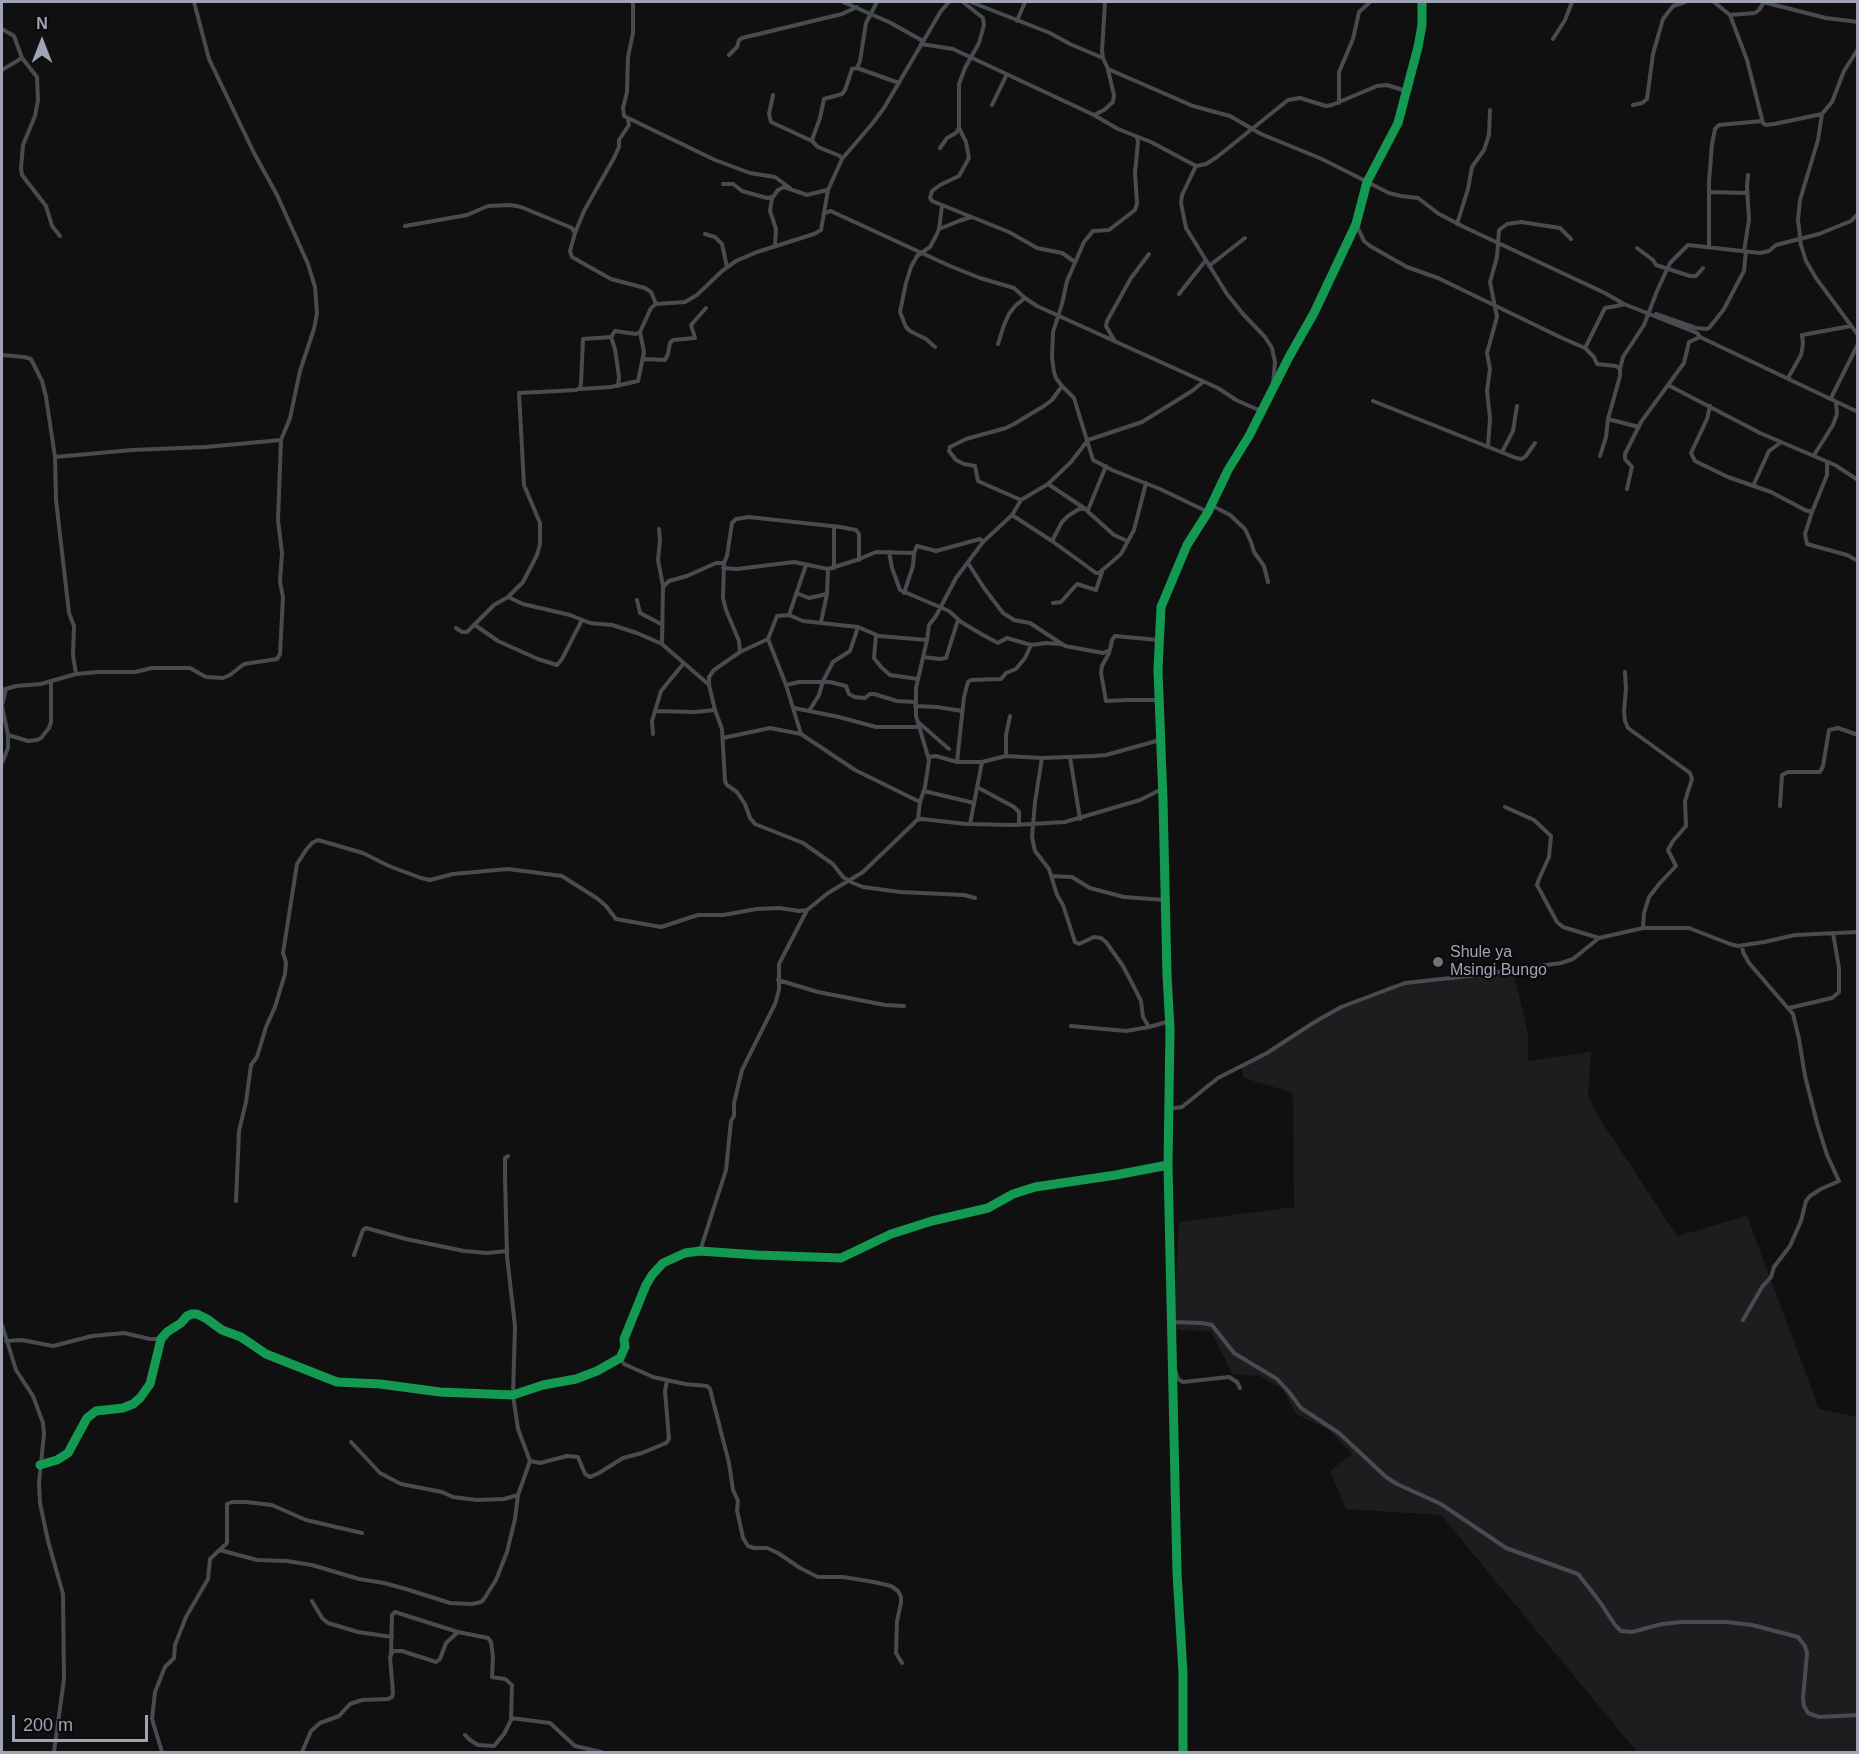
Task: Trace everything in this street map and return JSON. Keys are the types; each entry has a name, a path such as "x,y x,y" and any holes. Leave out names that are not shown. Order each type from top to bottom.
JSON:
{"street":[{"path":"2,763 8,748 8,735 2,706 4,690 76,674 129,672 152,668 187,668 206,677 217,678 230,675 248,663 279,657 283,622 280,582 282,553 278,520 281,440 290,418 300,371 315,329 315,287 294,232 209,59 194,2"},
{"path":"633,2 633,33 628,62 627,92 622,114 628,119 744,171 775,177 790,188 807,195 828,190"},
{"path":"843,2 870,13 922,43 953,49 971,57 1196,165 1206,164 1279,106 1295,98 1326,105 1339,103 1377,86 1387,85 1406,91"},
{"path":"857,68 866,23 877,2"},
{"path":"456,628 465,633 494,605 508,597 523,582 537,555 541,536 540,523 524,485 519,393 618,386 638,381 644,348 640,332 651,308 656,304 685,302 697,295 727,267 745,257 820,231 828,190 842,159 872,124 941,10 949,2"},
{"path":"963,2 984,21 979,43 959,84 959,128 966,142 969,158 959,176 940,184 932,191 930,198 942,206 1009,232 1037,248 1062,253 1075,262"},
{"path":"971,2 1050,33 1102,58"},
{"path":"1017,21 1025,2"},
{"path":"1094,115 1113,102 1114,95 1108,69 1102,58 1102,21 1105,2"},
{"path":"1339,103 1340,72 1352,44 1359,12 1370,2"},
{"path":"1183,1752 1183,1673 1177,1573 1168,1165 1170,1021 1158,700 1159,622 1162,602 1187,545 1208,512 1227,470 1249,436 1314,312 1356,224 1367,182 1398,123 1419,47 1422,2"},
{"path":"1553,39 1565,20 1572,2"},
{"path":"1633,105 1647,99 1653,54 1663,20 1673,6 1685,2"},
{"path":"1714,2 1730,15 1747,60 1762,121 1766,125 1822,114"},
{"path":"1730,15 1755,13 1764,2 1826,18 1857,22"},
{"path":"729,55 742,38 788,25 842,14 857,7"},
{"path":"2,29 14,36 22,58 35,73 39,82 35,116 23,145 22,176 46,206 52,226 60,236"},
{"path":"1857,48 1844,71 1832,102 1822,114 1818,140 1800,200 1798,220 1802,253 1806,261 1857,335"},
{"path":"2,70 22,58"},
{"path":"812,141 824,99 842,94 852,69 857,68 898,83"},
{"path":"1108,69 1193,106 1230,116 1268,137 1322,159 1389,193 1418,198 1457,224 1624,304 1690,327 1707,328 1715,322 1744,271 1749,220 1748,175"},
{"path":"992,105 1007,74"},
{"path":"773,95 769,114 771,122 812,141 818,147 842,159"},
{"path":"1457,224 1472,167 1484,150 1489,135 1490,110"},
{"path":"628,119 629,125 619,140 619,147 614,158 574,233 570,251 572,257 611,279 651,291 656,304"},
{"path":"1709,247 1709,192 1715,129 1719,125 1762,121"},
{"path":"940,148 947,138 956,133 959,128"},
{"path":"1137,137 1135,173 1137,203 1135,210 1109,230 1093,231 1084,242 1067,281 1053,332 1052,358 1056,378 1074,398 1093,460 1208,512"},
{"path":"1196,165 1181,203 1186,228 1227,294 1272,348 1275,362 1273,387"},
{"path":"723,184 733,184 742,191 764,198 772,197"},
{"path":"775,246 776,229 770,212 772,197 780,188 790,188"},
{"path":"1709,192 1747,193"},
{"path":"826,203 831,211 930,257 980,278 1014,288 1037,306 1218,388 1236,400 1262,411"},
{"path":"405,226 467,215 488,206 511,205 561,222 572,228 574,233"},
{"path":"930,257 930,247 939,230 942,206"},
{"path":"824,213 831,211"},
{"path":"1600,456 1624,354 1644,325 1670,263 1688,245 1766,252 1776,245 1819,234 1851,221 1857,214"},
{"path":"939,230 972,217"},
{"path":"1488,447 1490,418 1487,391 1490,369 1488,353 1497,321 1490,282 1497,257 1499,230 1503,226 1521,222 1560,228 1571,238"},
{"path":"1356,224 1364,241 1407,267 1438,278 1585,348 1597,364 1616,366 1620,369"},
{"path":"705,234 715,237 722,244 727,267"},
{"path":"1209,266 1245,238"},
{"path":"930,247 921,252 914,261 908,274 900,312 910,331 935,346"},
{"path":"1636,248 1653,260 1654,264 1694,277 1703,268"},
{"path":"1114,341 1106,326 1107,321 1126,285 1149,254"},
{"path":"1179,294 1206,260"},
{"path":"999,344 1009,314 1025,298"},
{"path":"1585,348 1605,308 1624,304"},
{"path":"643,359 665,360 673,340 695,338 691,326 706,308"},
{"path":"1648,312 1697,333 1700,337 1857,412"},
{"path":"1788,378 1801,354 1802,335 1851,326"},
{"path":"618,386 616,358 611,337 615,331 632,334 640,332"},
{"path":"576,390 581,383 582,339 611,337"},
{"path":"1627,489 1632,467 1625,457 1639,427 1654,401 1684,363 1689,342 1700,337"},
{"path":"1831,398 1857,344"},
{"path":"2,355 28,358 33,362 42,381 46,397 69,613 74,626 76,674"},
{"path":"700,1251 726,1170 731,1121 734,1116 734,1104 742,1070 775,1004 778,995 779,964 807,910 828,893 863,872 917,820 924,791 928,757 917,721 915,704 918,679 929,625 941,608 956,578 983,542 1012,515 1021,500 1048,484 1071,462 1088,441 1142,422 1203,382"},
{"path":"1668,385 1760,434 1834,465 1857,480"},
{"path":"1021,500 980,483 975,466 957,460 950,451 950,447 966,439 1014,424 1052,400 1062,386"},
{"path":"1373,401 1521,459 1535,443"},
{"path":"1814,455 1833,425 1837,414 1836,402"},
{"path":"1502,452 1513,431 1517,406"},
{"path":"1710,406 1707,419 1691,453 1695,461 1728,477 1771,492 1812,512"},
{"path":"1608,419 1639,427"},
{"path":"54,457 281,440"},
{"path":"1752,486 1769,451 1780,442"},
{"path":"1827,463 1827,475 1805,534 1807,544 1847,555 1857,561"},
{"path":"1087,509 1106,466"},
{"path":"1012,515 1099,573 1121,554 1134,530 1146,483"},
{"path":"1048,484 1087,509 1114,535 1127,541"},
{"path":"1211,505 1230,515 1245,530 1254,552 1264,566 1268,582"},
{"path":"1052,541 1062,522 1068,516 1078,509 1087,509"},
{"path":"740,652 739,641 724,605 724,565 728,556 732,523 742,518 856,530 859,534 859,560"},
{"path":"821,622 831,568 834,526"},
{"path":"659,529 658,560 663,587 662,644"},
{"path":"904,593 917,546 926,550 936,550 977,539 983,542"},
{"path":"663,587 669,581 716,563 736,569 794,562 831,568 859,560 876,552 914,553"},
{"path":"889,552 900,590 954,614 958,619 996,642 1010,638 1031,645 1062,644 1103,653 1110,650"},
{"path":"968,564 1004,613 1014,620 1030,623 1062,644"},
{"path":"789,615 806,565"},
{"path":"1053,603 1061,602 1077,584 1096,590 1102,571"},
{"path":"796,593 809,598 822,597 827,594"},
{"path":"508,597 530,606 582,620 620,627 662,644 709,685"},
{"path":"637,600 640,613 661,624"},
{"path":"920,802 855,770 801,734 794,708 768,639 777,616 789,615 803,621 858,627 876,635 927,640"},
{"path":"923,657 946,658 958,619"},
{"path":"475,625 498,641 538,659 557,664 562,659 582,620"},
{"path":"809,711 836,659 850,651 858,627"},
{"path":"876,635 874,658 881,667 890,675 918,679"},
{"path":"1158,640 1116,636 1112,639 1101,673 1106,701 1158,700"},
{"path":"768,639 740,652 711,674 709,685 721,725 724,781 737,792 752,821 779,835 803,843 832,864 848,881 869,888 964,895 975,898"},
{"path":"957,762 962,711 968,682 998,680 1006,673 1016,669 1025,658 1031,645"},
{"path":"653,734 652,721 661,691 684,663"},
{"path":"1625,672 1624,711 1628,728 1690,773 1692,779 1685,801 1686,826 1668,850 1676,866 1650,897 1644,913 1644,928"},
{"path":"8,735 28,741 41,738 49,728 51,681"},
{"path":"786,685 823,681 845,685 849,694 855,698 865,698 871,694 897,701 962,711"},
{"path":"794,708 876,727 919,727"},
{"path":"655,711 715,710"},
{"path":"1006,756 1006,735 1010,716"},
{"path":"917,721 949,749"},
{"path":"723,738 770,728 801,734"},
{"path":"1780,806 1782,775 1788,772 1820,772 1829,730 1838,728 1857,735"},
{"path":"928,757 936,756 957,762 982,762 1006,756 1042,758 1106,755 1161,740"},
{"path":"1070,757 1080,819"},
{"path":"1042,758 1033,823 1032,837 1035,851 1049,869 1075,942 1079,944 1094,938 1106,942 1123,966 1135,989 1141,1001 1145,1024 1149,1027"},
{"path":"970,824 982,762"},
{"path":"977,787 1014,807 1019,812 1018,824"},
{"path":"917,820 929,819 970,824 1052,823 1080,819 1140,800 1162,789"},
{"path":"924,791 974,803"},
{"path":"1505,807 1534,820 1551,836 1549,857 1538,885 1542,897 1557,922 1563,927 1599,938"},
{"path":"236,1201 239,1131 251,1065 257,1058 285,974 286,963 283,953 297,864 312,843 318,840 325,841 363,853 389,866 430,880 453,874 508,869 562,876 598,899 616,919 657,926 666,926 698,915 723,915 768,908 807,910"},
{"path":"1051,876 1072,878 1090,888 1124,897 1165,900"},
{"path":"1169,1109 1182,1107 1218,1078 1267,1053 1341,1007 1405,983 1561,963 1573,958 1599,938 1644,928 1689,928 1730,944 1742,945 1795,935 1857,932"},
{"path":"1789,1008 1832,998 1839,992 1839,968 1833,933"},
{"path":"1742,945 1749,963 1793,1014 1817,1123 1827,1155 1839,1182 1821,1189 1806,1201 1801,1221 1790,1246 1774,1267 1773,1273 1743,1320"},
{"path":"778,980 835,995 885,1005 903,1006"},
{"path":"1071,1026 1126,1031 1170,1021"},
{"path":"220,1550 257,1560 312,1565 359,1580 384,1583 450,1603 474,1604 484,1599 496,1580 510,1542 518,1495 530,1461 518,1429 513,1395 515,1326 507,1251 505,1158 508,1156"},
{"path":"40,1466 68,1453 87,1418 96,1411 123,1408 134,1404 140,1398 150,1384 160,1339 187,1316 197,1314 222,1330 241,1337 266,1354 337,1382 380,1384 440,1392 513,1395 543,1385 576,1379 620,1358 625,1347 624,1340 651,1275 663,1263 685,1253 700,1251 841,1258 891,1234 932,1221 988,1208 1013,1194 1035,1187 1168,1165"},
{"path":"354,1255 363,1230 366,1228 464,1251 487,1253 507,1251"},
{"path":"1172,1322 1212,1325 1234,1353 1277,1379 1302,1408 1339,1433 1386,1477 1397,1484 1441,1504 1506,1548 1578,1574 1621,1631 1632,1632 1662,1624 1681,1622 1726,1622 1752,1625 1797,1637 1805,1646 1807,1653 1803,1698 1808,1713 1819,1718 1857,1715"},
{"path":"2,1325 16,1370 33,1396 43,1423 39,1491 42,1517 63,1594 64,1679 54,1752"},
{"path":"6,1341 22,1340 53,1346 92,1336 124,1334 160,1339"},
{"path":"620,1358 624,1364 667,1381 707,1386 711,1392 732,1486 738,1501 737,1510 746,1544 778,1553 818,1577 843,1577 874,1582 891,1586 898,1591 901,1603 897,1621 896,1653 902,1663"},
{"path":"1173,1364 1178,1379 1183,1382 1229,1377 1237,1382 1240,1388"},
{"path":"530,1461 540,1463 567,1456 578,1456 585,1474 590,1477 623,1458 666,1443 669,1439 665,1391 667,1381"},
{"path":"351,1442 380,1473 401,1484 442,1492 453,1497 477,1500 504,1499 518,1495"},
{"path":"162,1752 152,1719 155,1692 165,1667 174,1659 175,1645 186,1617 208,1579 210,1559 227,1543 227,1504 232,1502 272,1505 306,1520 362,1533"},
{"path":"312,1601 322,1618 328,1623 358,1632 392,1637"},
{"path":"302,1752 311,1731 320,1723 339,1716 350,1704 362,1700 392,1697 392,1615 395,1611 458,1632 488,1638 491,1642 492,1677 505,1679 512,1685 510,1712 512,1718 504,1734 494,1746 478,1745 465,1735"},
{"path":"391,1653 396,1650 402,1651 436,1662 440,1659 446,1643 458,1632"},
{"path":"512,1718 550,1723 575,1746 601,1752"}],"shaded area":[{"path":"1513,970 1528,1034 1528,1061 1591,1052 1588,1096 1598,1116 1677,1236 1747,1216 1819,1409 1857,1417 1857,1752 1637,1752 1441,1515 1346,1509 1330,1471 1352,1454 1329,1430 1296,1414 1283,1389 1260,1376 1232,1374 1211,1331 1173,1330 1179,1222 1294,1207 1293,1093 1244,1078 1241,1066 1287,1040 1318,1017 1391,985"}],"cycle path":[{"path":"1183,1752 1183,1673 1177,1573 1168,1165 1170,1029 1158,670 1161,607 1187,545 1208,512 1228,470 1249,436 1314,313 1356,224 1367,182 1398,123 1418,47 1422,25 1422,2"},
{"path":"40,1465 57,1460 68,1453 87,1418 96,1411 123,1408 140,1398 150,1384 161,1339 192,1314 197,1314 222,1330 241,1337 266,1354 337,1382 380,1384 440,1392 513,1395 543,1385 576,1379 597,1371 620,1358 625,1347 624,1339 652,1275 663,1263 685,1253 700,1251 841,1258 891,1234 932,1221 988,1208 1013,1194 1035,1187 1168,1165"}],"place":[{"name":"Shule ya Msingi Bungo","path":"1438,962"}]}
